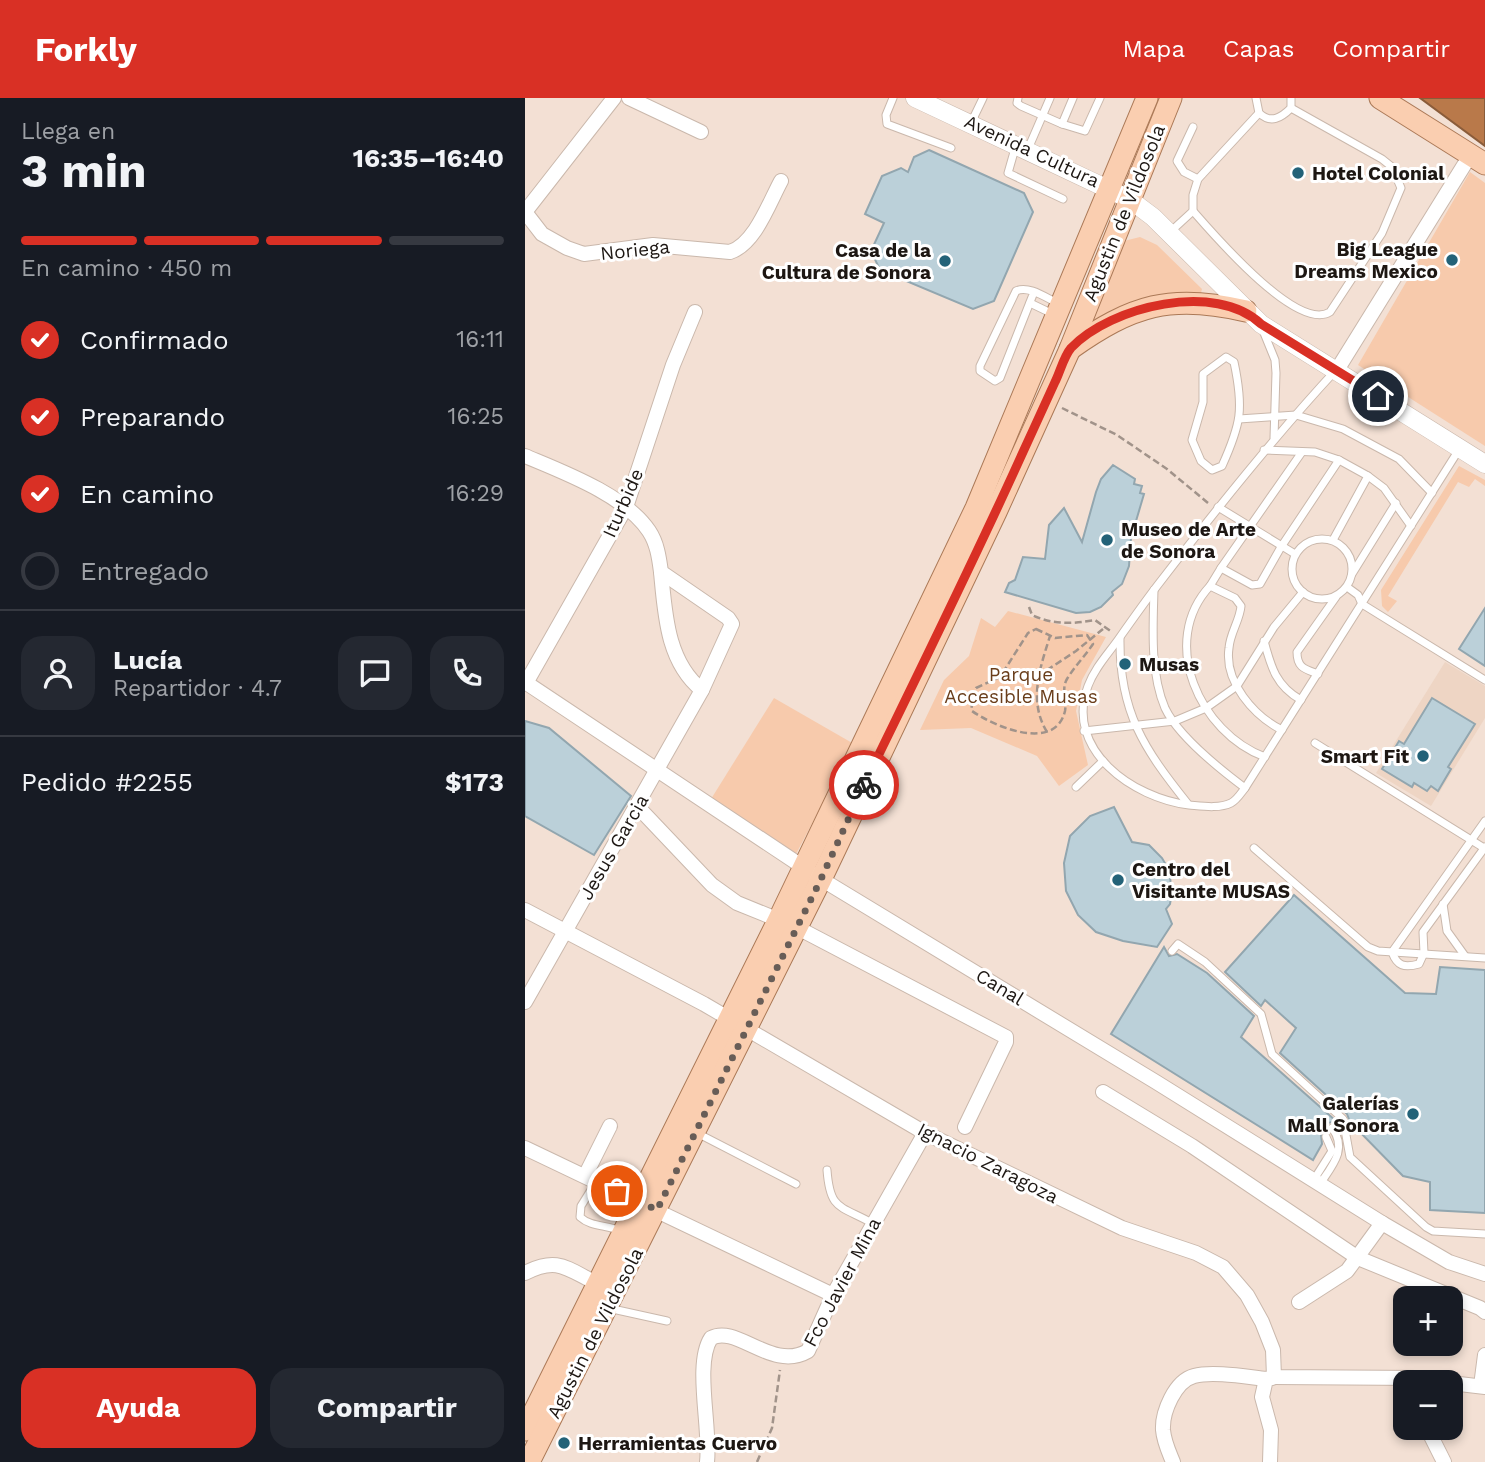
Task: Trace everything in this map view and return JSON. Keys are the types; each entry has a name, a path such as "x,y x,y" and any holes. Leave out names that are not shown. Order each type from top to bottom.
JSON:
{"main road":[{"name":"Agustin de Vildosola","path":"812,873 976,508 1147,98"},
{"name":"Agustin de Vildosola","path":"533,1458 607,1308 648,1205 1047,401 1171,98"},
{"path":"1380,98 1478,159"},
{"path":"1395,98 1429,130"},
{"path":"1070,349 1116,318 1150,307 1201,303 1254,318"},
{"name":"Agustin de Vildosola","path":"525,1430 623,1233 648,1205 695,1132 737,1025"}],"street":[{"path":"525,212 614,98"},
{"path":"629,98 648,102 701,132"},
{"name":"Avenida Cultura","path":"919,99 940,103 971,123 1129,198 1153,217 1254,318 1485,464"},
{"path":"1337,370 1478,159"},
{"name":"Noriega","path":"525,212 535,227 549,238 584,254 653,244 730,251 743,245 781,181"},
{"name":"Iturbide","path":"526,683 625,507 673,365 695,312"},
{"path":"525,456 587,485 625,507 647,529 653,539 661,572 665,612 675,654 685,675 702,690"},
{"name":"Jesus Garcia","path":"525,1002 702,690 731,621 661,572"},
{"name":"Canal","path":"526,683 812,873 1382,1223 1449,1262 1485,1274"},
{"path":"637,806 712,885 737,903 787,924 1006,1037 965,1127"},
{"name":"Ignacio Zaragoza","path":"525,910 633,965 925,1133 1122,1228 1196,1254 1223,1267 1235,1278 1262,1322 1273,1350 1270,1378 1262,1397 1271,1430 1270,1462"},
{"path":"1103,1092 1244,1181 1358,1258 1485,1312"},
{"path":"590,1178 610,1126"},
{"name":"Fco Javier Mina","path":"782,1356 802,1354 809,1351 813,1345 833,1295 925,1133"},
{"path":"525,1148 833,1295"},
{"path":"1299,1301 1335,1280 1358,1258 1382,1223"},
{"path":"525,1273 549,1263 598,1284"},
{"path":"707,1462 709,1442 704,1355 711,1338 723,1335 760,1351 782,1356"},
{"path":"1463,1384 1483,1386 1485,1355"},
{"path":"1173,1462 1165,1441 1164,1420 1173,1396 1185,1380 1204,1375 1393,1380"},
{"path":"1433,1440 1444,1462"}],"lane":[{"path":"893,98 886,115 887,124 951,148"},
{"path":"971,123 983,98"},
{"path":"1018,98 1018,104 1042,117 1085,131 1100,98"},
{"path":"1050,98 1042,117 1008,173 1063,199"},
{"path":"1062,124 1073,98"},
{"path":"1257,98 1256,108 1259,113 1263,117 1278,119 1291,108 1291,98"},
{"path":"1259,113 1198,179 1193,195 1193,211 1233,257 1275,293 1310,315 1319,316 1329,312 1382,233 1401,188 1392,167 1382,159 1291,108"},
{"path":"1193,127 1177,161 1184,172 1198,179"},
{"path":"1169,234 1193,211"},
{"path":"1034,292 1000,378 995,381 985,376 980,371 980,366 1016,291 1021,288 1034,292 1059,310"},
{"path":"1030,303 1059,310"},
{"path":"1254,318 1275,360 1274,438"},
{"path":"1226,357 1234,362 1239,418 1236,438 1222,467 1217,470 1207,468 1192,445 1192,436 1203,402 1203,374 1226,357"},
{"path":"1337,370 1274,438 1218,507 1105,656 1088,686 1083,711 1084,731 1109,770 1141,791 1174,803 1228,804 1245,788 1460,448"},
{"path":"1239,418 1296,415 1343,429 1384,450 1420,478 1432,494"},
{"path":"1264,450 1326,454 1339,460 1369,476 1391,495 1411,526"},
{"path":"1265,757 1245,750 1232,740 1206,708 1191,678 1185,637 1197,601 1302,452"},
{"path":"1221,568 1256,586 1260,584 1281,547 1339,460"},
{"path":"1333,540 1369,476"},
{"path":"1318,674 1302,668 1298,663 1297,652 1336,597 1347,587 1352,573 1396,503"},
{"path":"1218,507 1295,554"},
{"path":"1336,597 1322,599 1303,592 1292,577 1291,567 1295,554 1309,540 1333,540 1347,551 1352,563 1352,573"},
{"path":"1210,586 1235,598 1241,606 1232,629 1228,651 1229,666 1237,686 1258,714 1282,730"},
{"path":"1347,587 1358,595 1362,604 1485,680"},
{"path":"1154,590 1155,661 1166,709 1209,760 1245,788"},
{"path":"1084,731 1175,721 1206,708 1237,686 1264,641 1303,592"},
{"path":"1120,638 1119,659 1133,726 1153,761 1188,804"},
{"path":"1264,641 1274,675 1282,688 1301,700"},
{"path":"1315,743 1484,847 1423,932 1421,942 1424,953 1419,964 1405,966 1396,962 1392,951"},
{"path":"1076,787 1103,761"},
{"path":"1392,951 1485,821"},
{"path":"1254,848 1367,947 1378,951 1485,958"},
{"path":"1443,904 1447,931 1465,956"},
{"path":"1172,951 1178,944 1261,1014 1272,1054 1343,1119 1350,1157 1426,1227 1433,1230 1485,1234"},
{"path":"1316,1183 1340,1152 1332,1128"},
{"path":"695,1132 796,1184"},
{"path":"1316,1183 1331,1156 1332,1146 1327,1137"},
{"path":"827,1170 829,1195 835,1203 872,1223"},
{"path":"590,1178 580,1217 590,1224 606,1225 623,1233"},
{"path":"607,1308 667,1321"}],"path":[{"path":"1047,401 1117,435 1167,469 1198,497 1218,507"},
{"path":"1029,607 1032,615 1041,620 1073,624 1100,621 1104,628 1120,638"},
{"path":"1038,676 1104,628"},
{"path":"1031,630 1050,636 1087,635 1093,644 1065,683 1065,710 1047,732 1024,734 980,717 972,711 971,701 976,688 1000,677 1031,630"},
{"path":"1047,732 1040,721 1037,707 1038,676 1050,636"},
{"name":"Fco Javier Mina","path":"757,1462 772,1428 782,1356"}],"shaded area":[{"path":"1420,98 1485,98 1485,146"},
{"path":"1445,662 1485,686 1485,718 1431,806 1376,773"}],"green space":[{"name":"Big League Dreams Mexico","path":"1470,172 1485,183 1485,446 1358,365"},
{"path":"1140,237 1157,245 1202,289 1201,293 1144,300 1120,308 1091,323 1124,241"},
{"path":"1459,466 1485,480 1485,486 1475,479 1469,487 1458,482 1388,596 1397,601 1388,612 1382,606 1381,590"},
{"name":"Parque Accesible Musas","path":"1008,611 1106,637 1082,680 1076,711 1088,765 1059,786 1037,756 971,728 920,730 944,680 969,656 981,618 995,627"},
{"path":"774,698 854,744 796,854 711,799"}],"building":[{"path":"929,150 1024,193 1033,212 994,301 973,309 880,270 871,251 884,223 865,214 882,176 901,168 908,172 914,157"},
{"name":"Museo de Arte de Sonora","path":"1113,465 1135,479 1134,484 1142,486 1140,493 1144,494 1131,538 1129,566 1122,584 1112,592 1113,595 1101,607 1090,612 1076,613 1005,592 1009,583 1015,580 1023,557 1045,559 1049,525 1064,508 1082,542 1101,479"},
{"path":"1485,608 1485,666 1459,649"},
{"name":"Smart Fit","path":"1432,698 1475,724 1448,767 1451,769 1438,791 1431,786 1427,791 1414,783 1412,787 1382,769 1399,741 1404,744"},
{"path":"525,721 549,728 631,796 594,855 525,816"},
{"name":"Centro del Visitante MUSAS","path":"1114,807 1132,842 1149,845 1169,870 1172,892 1170,904 1166,909 1172,924 1157,947 1123,941 1096,932 1078,915 1066,891 1064,863 1070,836 1090,816"},
{"name":"Galerías Mall Sonora","path":"1294,895 1405,993 1436,994 1440,967 1485,970 1485,1213 1430,1210 1430,1182 1403,1176 1350,1122 1347,1114 1280,1053 1296,1028 1265,1000 1261,1006 1225,972"},
{"path":"1164,947 1169,956 1177,954 1207,973 1254,1016 1241,1037 1336,1121 1328,1123 1327,1131 1321,1134 1322,1144 1313,1160 1111,1034"}],"way so far":[{"path":"617,1191 657,1210 821,879 864,785"}],"place":[{"name":"Hotel Colonial","path":"1298,173"},
{"name":"Big League Dreams Mexico","path":"1452,260"},
{"name":"Casa de la Cultura de Sonora","path":"945,261"},
{"name":"Museo de Arte de Sonora","path":"1107,540"},
{"name":"Musas","path":"1125,664"},
{"name":"Smart Fit","path":"1423,756"},
{"name":"Centro del Visitante MUSAS","path":"1118,880"},
{"name":"Galerías Mall Sonora","path":"1413,1114"},
{"name":"Herramientas Cuervo","path":"564,1443"}],"route":[{"path":"864,785 996,512 1070,349 1116,318 1133,311 1182,302 1217,304 1246,312 1378,396"}]}
